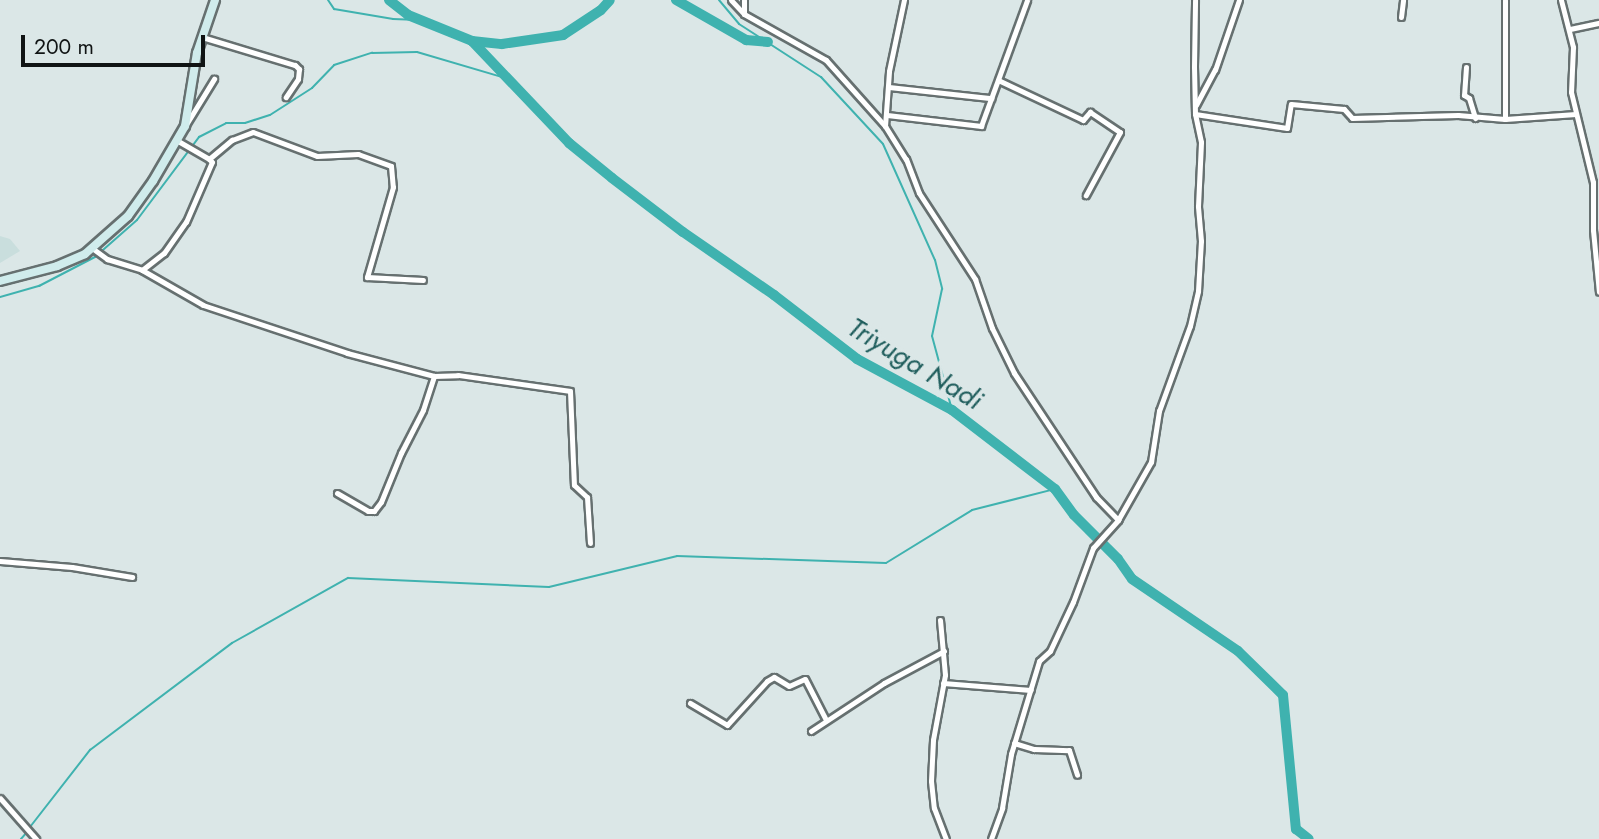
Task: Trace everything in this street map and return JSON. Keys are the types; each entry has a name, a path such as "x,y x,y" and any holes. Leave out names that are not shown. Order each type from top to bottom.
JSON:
{"main road":[{"path":"1,280 57,266 92,248 128,216 178,141 185,126 202,37 215,0"}],"street":[{"path":"731,0 744,14 827,61 885,126 906,159 919,193 975,279 992,328 1014,373 1096,497 1118,520"},
{"path":"744,0 744,14"},
{"path":"885,126 889,71 904,0"},
{"path":"887,115 981,126 1027,0"},
{"path":"990,839 1002,808 1014,743 1039,661 1050,651 1073,602 1093,548 1118,520 1151,462 1159,411 1190,326 1198,291 1201,142 1195,111 1195,0"},
{"path":"1195,111 1215,70 1239,0"},
{"path":"1401,17 1403,0"},
{"path":"1505,0 1505,119"},
{"path":"1561,0 1570,29 1571,92 1596,182 1593,230 1599,292"},
{"path":"1570,29 1599,23"},
{"path":"202,37 295,65 299,69 298,79 286,97"},
{"path":"1466,67 1464,95 1469,98 1475,118"},
{"path":"185,126 214,79"},
{"path":"998,80 1083,120 1090,112 1120,132 1086,195"},
{"path":"889,87 991,98"},
{"path":"1195,111 1287,128 1291,104 1344,109 1352,118 1458,115 1505,119 1576,114"},
{"path":"209,159 232,140 253,132 317,156 358,154 391,166 393,187 368,277 424,280"},
{"path":"142,271 164,253 186,222 212,162 178,141"},
{"path":"1594,198 1599,205"},
{"path":"92,248 107,258 142,271 203,305 322,345 433,376 458,375 570,391 574,485 587,497 590,542"},
{"path":"337,493 368,511 374,511 382,502 401,453 422,410 433,376"},
{"path":"0,561 51,568 72,567 132,578"},
{"path":"940,620 944,651 943,683 933,740 931,781 934,808 946,839"},
{"path":"811,731 944,651"},
{"path":"690,703 727,725 767,681 774,677 789,686 805,679 826,720"},
{"path":"943,683 1031,690"},
{"path":"1014,743 1034,749 1069,750 1077,775"},
{"path":"0,798 36,839"}],"shaded area":[{"path":"0,236 10,239 20,251 0,263"}],"waterway":[{"path":"328,0 334,9 393,19 419,20"},
{"name":"Triyuga Nadi","path":"389,0 408,15 472,41 569,143 612,178 683,232 774,295 857,359 952,410 1055,489 1074,515 1118,559 1132,579 1238,651 1283,695 1296,829 1309,839"},
{"path":"472,41 502,44 563,35 601,10 610,0"},
{"path":"676,0 746,40 768,42"},
{"path":"719,0 739,24 821,77 883,144 935,260 942,289 932,336 952,410"},
{"path":"0,297 39,286 95,257 137,220 199,137 226,123 245,123 270,115 312,88 334,65 372,53 417,52 509,79"},
{"path":"30,827 90,750 232,643 348,578 549,587 677,556 886,563 972,510 1055,489"},
{"path":"21,839 27,832"}]}
